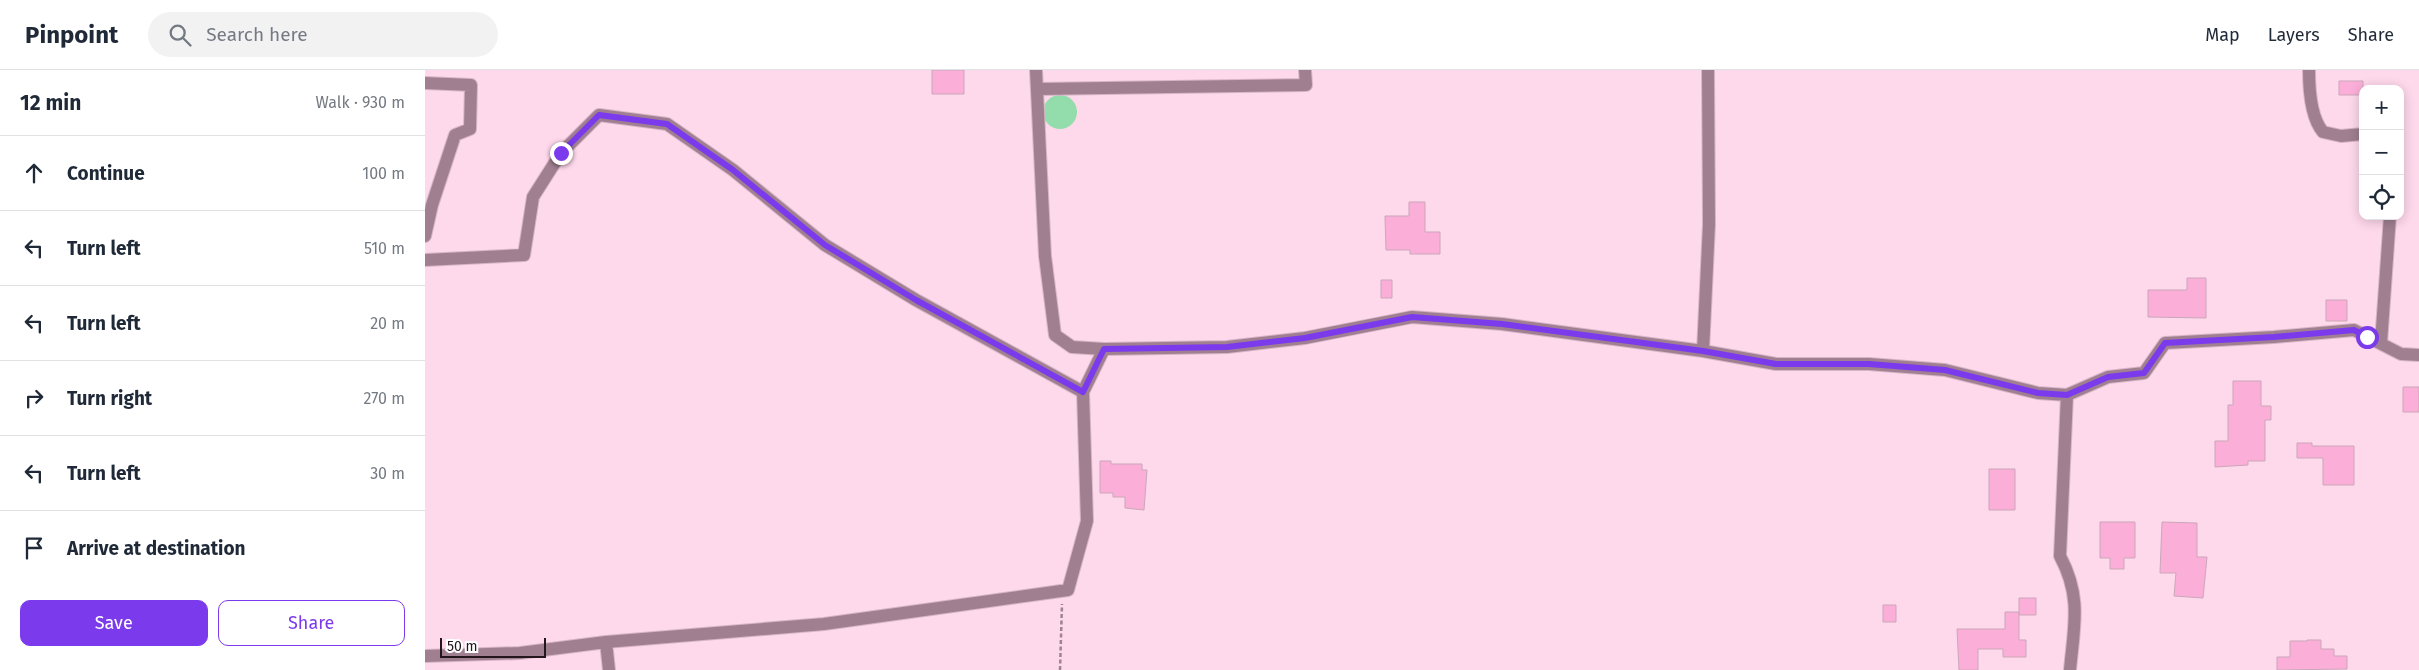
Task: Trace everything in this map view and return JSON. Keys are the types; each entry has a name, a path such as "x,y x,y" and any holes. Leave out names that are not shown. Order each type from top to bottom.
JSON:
{"street":[{"path":"1036,70 1045,256 1055,335 1072,347 1104,349 1227,347 1305,338 1412,317 1502,324 1703,351 1776,364 1869,364 1945,370 2038,393 2067,395 2108,377 2144,373 2165,343 2354,330 2401,354 2419,355"},
{"path":"1038,89 1305,85 1305,70"},
{"path":"1703,351 1709,224 1709,70"},
{"path":"2309,70 2318,126 2323,132 2341,136 2359,134"},
{"path":"425,83 471,85 470,129 455,135 432,205 425,236"},
{"path":"425,260 524,255 533,197 561,153 599,115 667,124 733,170 825,245 916,300 1083,392"},
{"path":"2381,343 2389,220"},
{"path":"425,656 520,653 606,642 824,624 1068,590 1087,521 1083,392 1104,349"},
{"path":"2067,395 2060,556 2071,575 2076,601 2070,670"},
{"path":"606,642 609,670"}],"path":[{"path":"1060,670 1062,602"}],"shaded area":[{"path":"1060,95 1067,96 1072,100 1076,105 1076,119 1072,124 1067,128 1060,129 1053,128 1048,124 1044,119 1043,112 1044,105 1048,100 1053,96"}],"building":[{"path":"932,70 964,70 964,94 932,94"},
{"path":"2339,81 2363,81 2363,85 2359,85 2359,95 2339,95"},
{"path":"1409,202 1425,202 1425,232 1440,232 1440,254 1410,254 1410,250 1386,250 1385,216 1409,216"},
{"path":"2187,278 2206,278 2206,318 2148,317 2148,290 2187,290"},
{"path":"1381,280 1392,280 1392,298 1381,298"},
{"path":"2326,300 2347,300 2347,321 2326,321"},
{"path":"2233,381 2261,381 2261,406 2271,406 2271,420 2265,420 2265,461 2248,461 2248,465 2215,467 2215,441 2228,441 2228,405 2233,405"},
{"path":"2403,387 2419,387 2419,412 2403,412"},
{"path":"2297,443 2312,443 2312,446 2354,446 2354,485 2323,485 2323,458 2297,458"},
{"path":"1100,461 1111,461 1111,464 1142,464 1142,470 1147,470 1144,510 1125,508 1125,497 1113,497 1113,493 1100,493"},
{"path":"1989,469 2015,469 2015,510 1989,510"},
{"path":"2100,522 2135,522 2135,558 2124,558 2124,569 2110,569 2110,558 2100,558"},
{"path":"2162,522 2197,523 2197,557 2207,557 2203,598 2174,596 2176,573 2160,573"},
{"path":"2019,598 2036,598 2036,615 2019,615"},
{"path":"1883,605 1896,605 1896,622 1883,622"},
{"path":"2005,612 2019,612 2019,640 2026,640 2026,657 2003,657 2003,649 1978,649 1978,670 1959,670 1957,629 2005,629"},
{"path":"2321,640 2321,649 2334,649 2334,656 2347,656 2347,669 2277,670 2277,657 2290,657 2290,641"}],"route":[{"path":"561,153 599,115 667,124 733,170 825,245 916,300 1083,392 1104,349 1227,347 1305,338 1412,317 1502,324 1703,351 1776,364 1869,364 1945,370 2038,393 2067,395 2108,377 2144,373 2165,343 2354,330 2367,337"}]}
